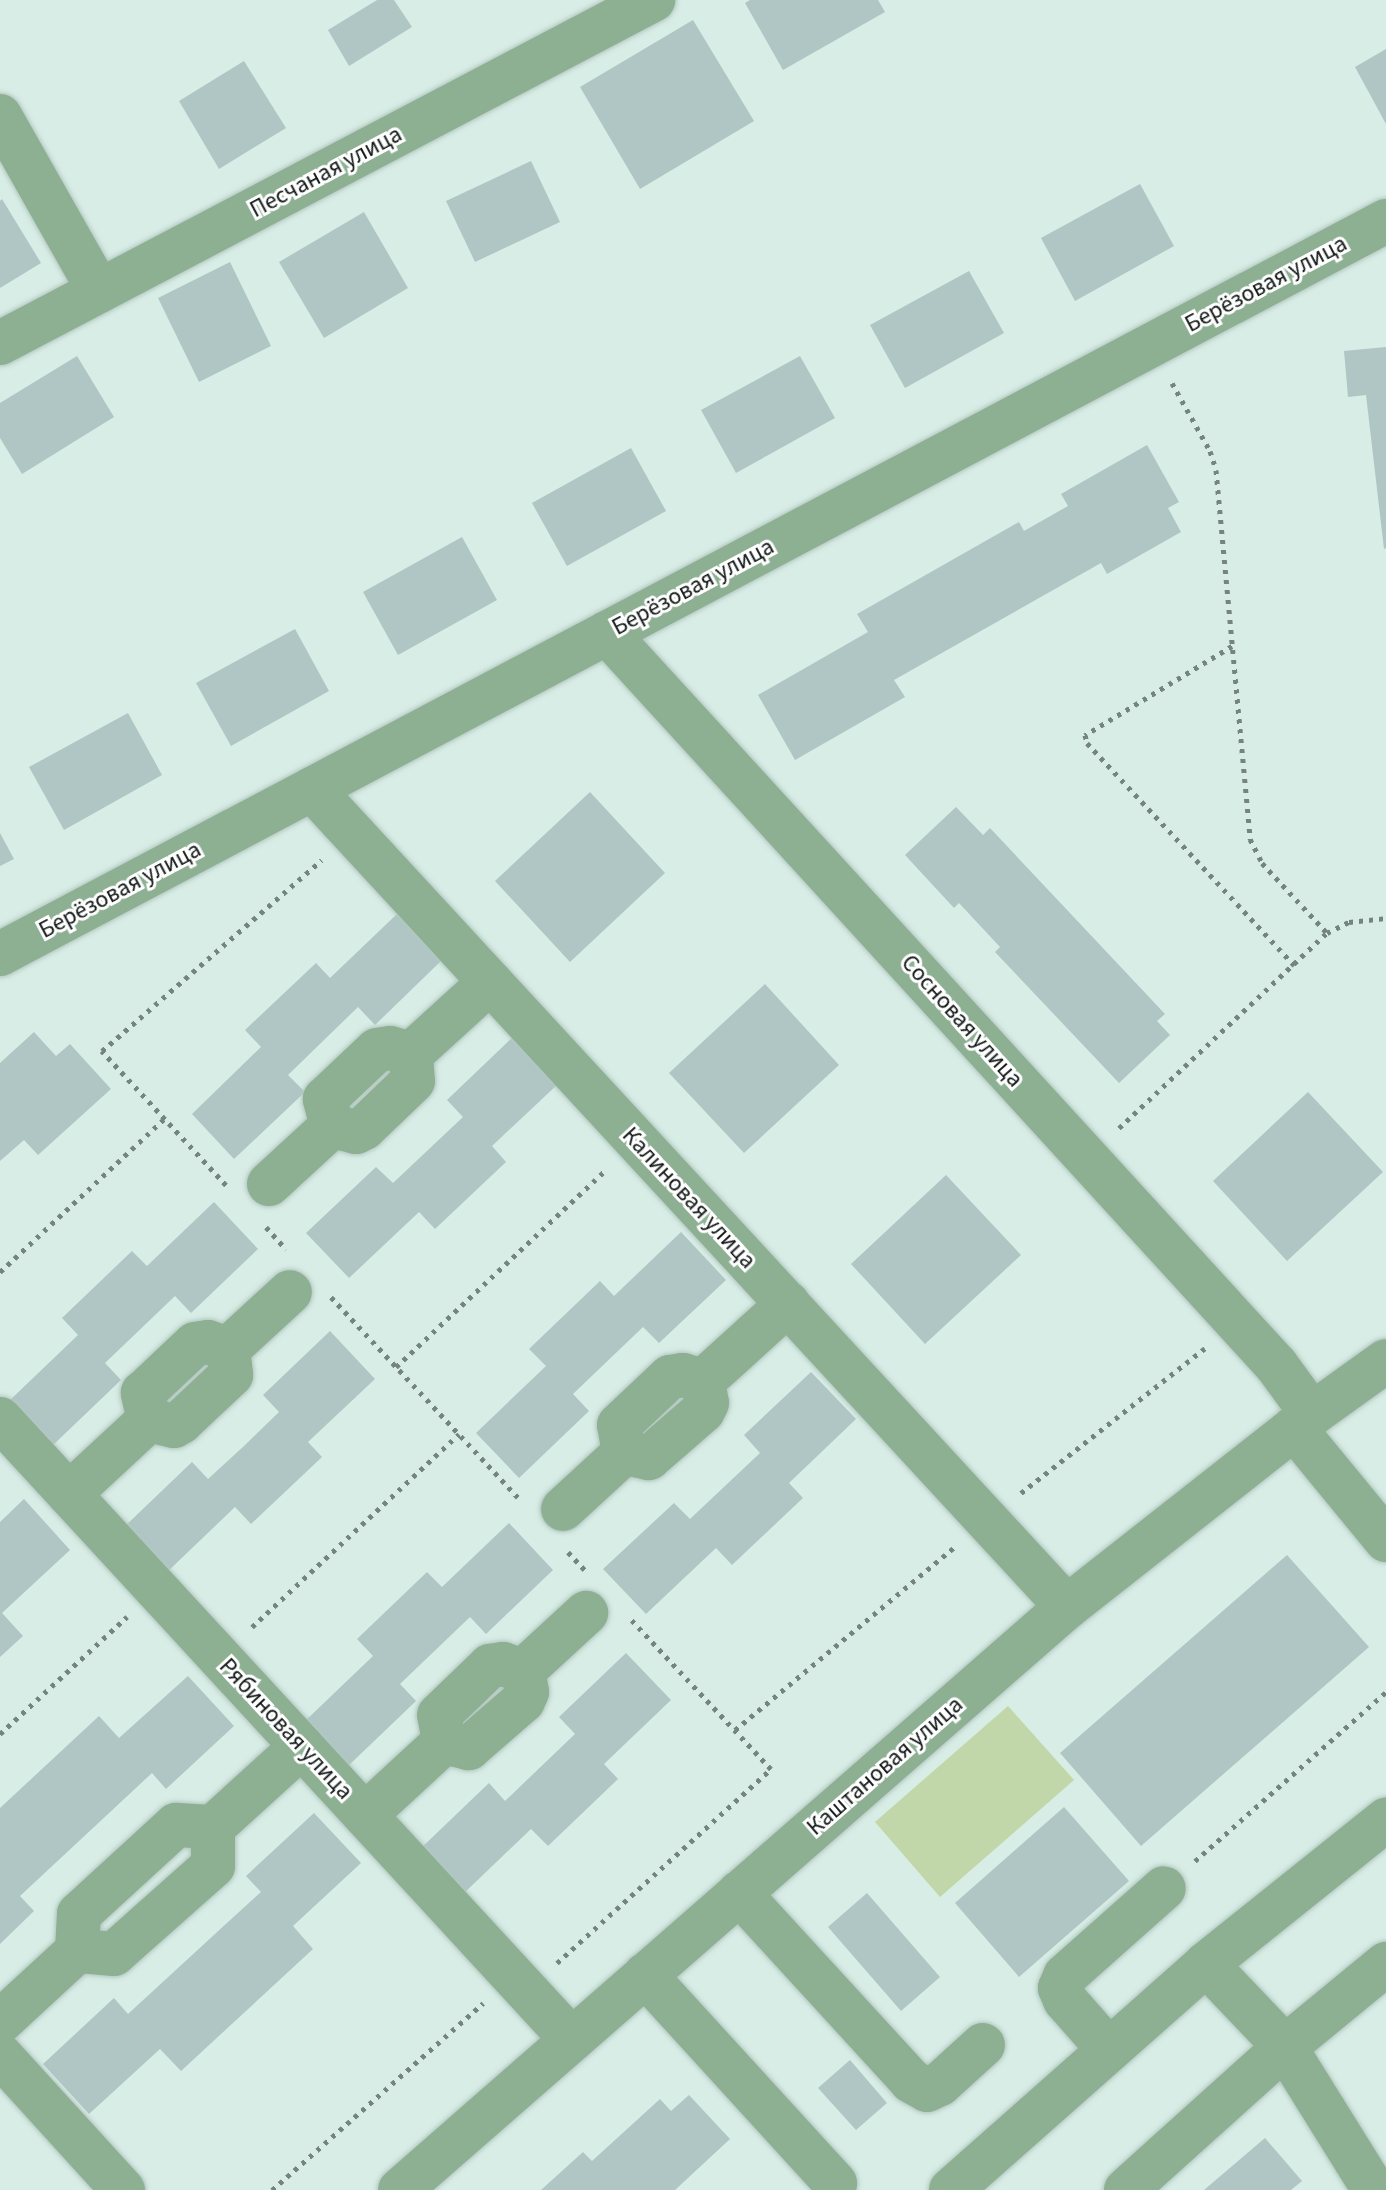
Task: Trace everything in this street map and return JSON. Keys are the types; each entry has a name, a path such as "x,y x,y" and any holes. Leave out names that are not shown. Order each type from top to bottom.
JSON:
{"street":[{"name":"Песчаная улица","path":"0,343 99,291 594,13 653,0"},
{"path":"0,116 99,291"},
{"name":"Берёзовая улица","path":"0,954 1386,221"},
{"name":"Сосновая улица","path":"607,633 1277,1366 1303,1421 1386,1540"},
{"name":"Калиновая улица","path":"312,789 1067,1607"},
{"path":"253,1198 332,1126 325,1099 377,1050 390,1048 411,1054 490,982"},
{"path":"69,1494 149,1420 143,1393 195,1344 208,1342 228,1349 300,1276"},
{"path":"550,1520 624,1453 619,1425 670,1377 683,1375 703,1381 788,1304"},
{"name":"Каштановая улица","path":"400,2190 1067,1607 1303,1421 1386,1361"},
{"name":"Рябиновая улица","path":"3,1428 69,1494 572,2040"},
{"path":"365,1815 444,1742 439,1715 490,1666 503,1664 523,1671 600,1600"},
{"path":"0,2022 77,1951 79,1914 176,1825 213,1827 302,1746"},
{"path":"951,2190 1206,1964 1386,1820"},
{"path":"1109,2050 1065,2000 1060,1988 1065,1976 1164,1888"},
{"path":"739,1893 911,2081 927,2090 940,2084 983,2045"},
{"path":"1206,1964 1285,2047 1374,2190"},
{"path":"1126,2190 1285,2047 1386,1964"},
{"path":"645,1975 835,2183"},
{"path":"0,2055 123,2190"}],"path":[{"path":"1151,345 1214,459 1250,839 1255,852 1327,933"},
{"path":"1232,646 1085,735 1087,743 1294,965"},
{"path":"272,2190 520,1984 771,1769 600,1600 550,1520 300,1276 253,1198 164,1119 102,1051 353,833"},
{"path":"1087,1158 1327,933 1349,922 1386,918"},
{"path":"0,1272 164,1119"},
{"path":"396,1367 637,1141"},
{"path":"219,1658 459,1434"},
{"path":"0,1734 157,1589"},
{"path":"1164,1888 1386,1692"}],"green space":[{"path":"1008,1706 1074,1780 940,1897 875,1822"}],"building":[{"path":"377,0 394,0 412,27 349,66 328,30"},
{"path":"750,0 878,0 885,12 783,70 745,3"},
{"path":"693,20 754,121 640,189 580,87"},
{"path":"1386,49 1386,124 1355,67"},
{"path":"244,61 286,128 219,169 179,101"},
{"path":"531,161 560,222 475,262 446,201"},
{"path":"1140,184 1174,246 1075,301 1041,238"},
{"path":"2,199 41,263 0,288 0,201"},
{"path":"364,212 408,288 324,338 279,262"},
{"path":"230,262 271,346 199,382 158,298"},
{"path":"969,271 1004,333 905,388 870,325"},
{"path":"1386,347 1384,549 1366,395 1348,397 1344,351"},
{"path":"77,356 114,417 22,474 0,438 0,403"},
{"path":"800,356 835,418 736,473 701,410"},
{"path":"1147,445 1179,502 1168,508 1181,532 1107,574 1101,563 894,680 905,697 795,760 758,695 868,632 857,614 1019,522 1024,531 1068,506 1061,494"},
{"path":"631,448 666,511 567,566 532,503"},
{"path":"462,537 497,600 398,655 363,592"},
{"path":"295,629 329,691 231,746 196,683"},
{"path":"128,713 162,775 64,830 29,767"},
{"path":"590,792 665,873 570,962 495,881"},
{"path":"956,807 983,835 990,828 1165,1014 1157,1021 1170,1035 1119,1083 995,952 1000,947 959,903 954,908 905,855"},
{"path":"0,833 14,859 0,866"},
{"path":"397,914 441,961 375,1025 358,1007 288,1075 305,1092 234,1159 192,1114 261,1047 245,1030 316,963 330,978"},
{"path":"765,984 839,1065 744,1153 669,1073"},
{"path":"34,1032 56,1056 70,1044 111,1089 38,1155 24,1140 0,1161 0,1063"},
{"path":"514,1036 559,1083 492,1146 506,1162 435,1229 419,1212 349,1278 306,1233 376,1167 393,1183 463,1117 447,1100"},
{"path":"1308,1092 1383,1172 1287,1261 1213,1181"},
{"path":"946,1175 1021,1255 925,1344 851,1264"},
{"path":"214,1202 258,1249 191,1313 175,1296 105,1363 121,1380 51,1447 8,1402 78,1335 62,1318 132,1251 147,1266"},
{"path":"681,1232 726,1280 659,1343 643,1327 573,1394 589,1411 519,1478 476,1433 546,1366 529,1349 600,1281 614,1296"},
{"path":"330,1331 375,1379 308,1442 322,1457 251,1524 235,1507 165,1574 122,1529 192,1462 208,1479 244,1446 279,1412 263,1395"},
{"path":"811,1372 856,1419 789,1483 803,1498 732,1565 716,1548 646,1614 603,1569 674,1503 690,1519 760,1453 744,1435"},
{"path":"24,1499 70,1550 2,1613 23,1636 0,1657 0,1522"},
{"path":"509,1523 553,1570 486,1634 470,1617 400,1684 416,1701 346,1768 303,1723 373,1656 357,1639 427,1572 442,1587"},
{"path":"1287,1555 1369,1647 1141,1846 1060,1753"},
{"path":"626,1653 671,1700 604,1764 618,1779 548,1846 531,1829 461,1896 418,1851 489,1783 505,1801 575,1734 559,1717"},
{"path":"188,1676 234,1726 166,1789 152,1773 20,1896 34,1911 0,1944 0,1808 99,1716 119,1738"},
{"path":"1064,1807 1129,1881 1019,1977 955,1903"},
{"path":"314,1813 361,1863 293,1926 313,1949 181,2071 160,2049 89,2114 43,2064 114,1998 128,2014 261,1892 246,1876"},
{"path":"867,1893 940,1977 901,2011 828,1927"},
{"path":"850,2060 887,2103 856,2130 818,2088"},
{"path":"689,2095 730,2139 675,2190 541,2190 583,2152 592,2161 660,2099 671,2111"},
{"path":"1265,2138 1302,2181 1291,2190 1204,2190"}]}
